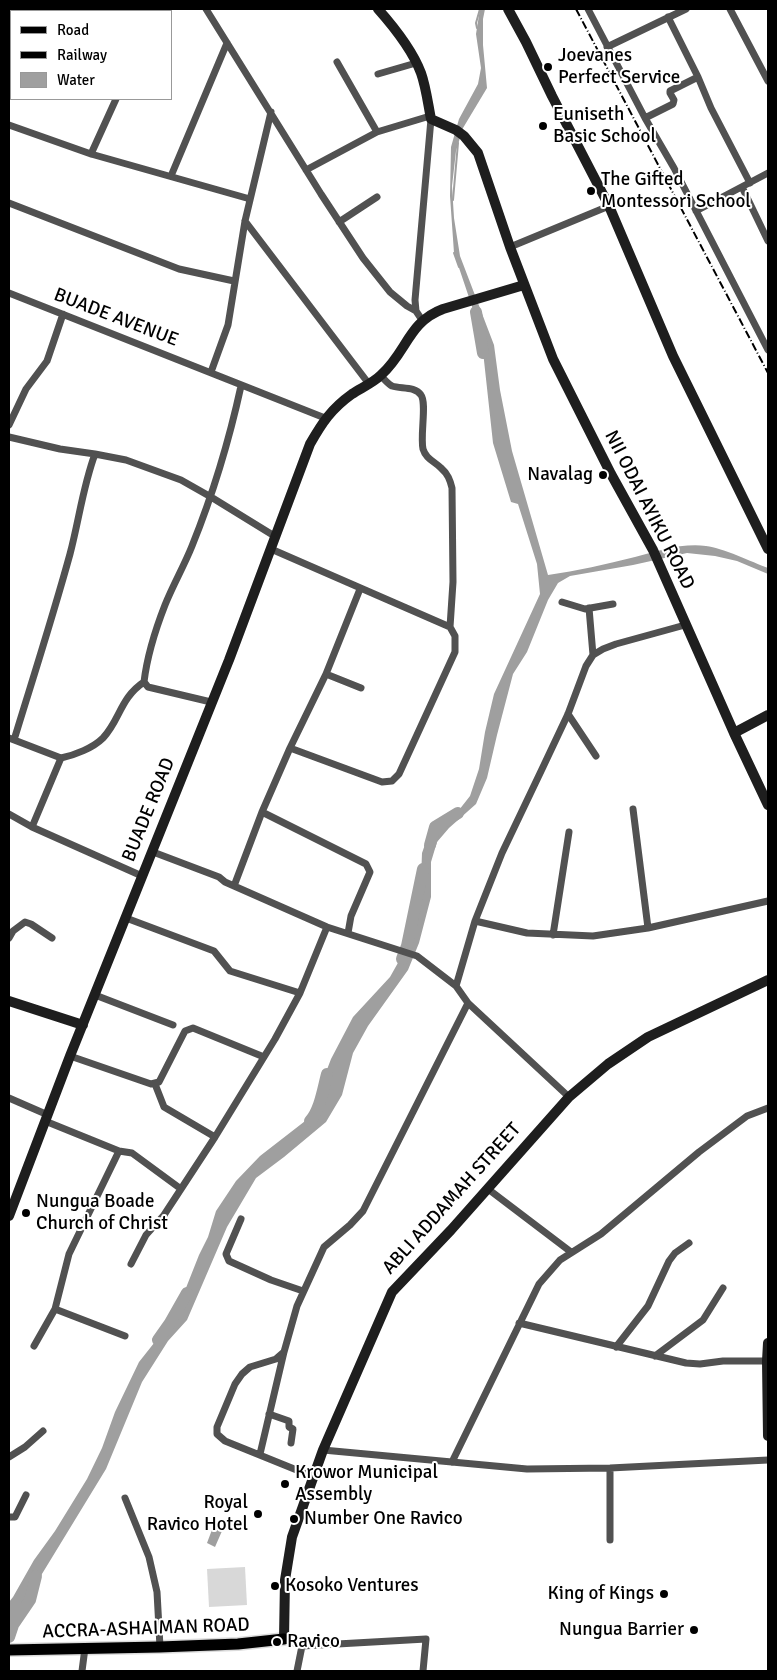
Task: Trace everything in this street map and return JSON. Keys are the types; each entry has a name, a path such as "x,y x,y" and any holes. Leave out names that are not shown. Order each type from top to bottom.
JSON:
{"main road":[{"name":"ACCRA-ASHAIMAN ROAD","path":"13,1650 238,1644 284,1639"}],"street":[{"path":"206,9 339,222 376,276 390,292 416,311 422,320 434,312 524,285"},
{"path":"378,9 399,36 416,63 421,74 430,117 415,300 416,311"},
{"path":"508,9 610,206 673,356 768,549"},
{"path":"588,9 645,118 674,168 768,350"},
{"path":"607,47 686,9"},
{"path":"730,9 768,81"},
{"path":"668,17 711,108 750,183"},
{"path":"172,176 227,43"},
{"path":"337,62 377,132"},
{"path":"378,74 416,63"},
{"path":"645,118 673,104 674,100 670,91 698,77"},
{"path":"90,154 116,100"},
{"path":"211,372 228,325 245,221 271,112"},
{"path":"306,170 377,132 430,117"},
{"name":"NII ODAI AYIKU ROAD","path":"430,117 456,130 464,136 478,153 510,247 553,359 611,474 653,550 768,805"},
{"path":"9,125 90,154 250,199"},
{"path":"696,210 768,173"},
{"path":"742,187 768,241"},
{"path":"339,222 378,197"},
{"path":"9,204 179,269 234,281"},
{"path":"510,247 610,206"},
{"path":"245,221 368,384"},
{"name":"BUADE AVENUE","path":"9,293 325,418"},
{"path":"9,424 26,389 47,361 63,314"},
{"name":"BUADE ROAD","path":"9,1216 11,1204 229,660 310,444 325,418 338,404 381,376 422,320"},
{"path":"290,748 382,782 392,781 399,774 455,652 455,636 450,627 453,582 452,488 448,476 441,467 426,457 423,449 423,400 421,393 415,390 392,386 381,376"},
{"path":"95,454 88,473 76,534 56,607 12,739 61,758 81,751 104,737 130,694 144,682 165,604 192,548 212,497 234,421 241,386"},
{"path":"9,436 60,450 126,460 181,480 276,537"},
{"path":"271,549 450,627"},
{"path":"234,886 262,812 290,748 326,674 360,589"},
{"path":"562,602 589,608 613,604"},
{"path":"589,608 593,655"},
{"path":"456,986 475,921 502,853 568,714 586,666 593,655 602,649 685,624"},
{"path":"326,674 361,688"},
{"path":"144,682 148,687 211,702"},
{"path":"568,714 596,756"},
{"path":"734,733 768,715"},
{"path":"32,827 61,758"},
{"path":"634,808 648,928"},
{"path":"262,812 366,864 369,868 370,872 351,916 348,933"},
{"path":"9,814 32,827 142,876"},
{"path":"553,935 569,832"},
{"path":"152,852 212,875 327,926 417,956 456,986 468,1003 568,1097"},
{"path":"475,921 527,933 593,936 648,928 768,901"},
{"path":"126,918 214,951 230,971 300,993"},
{"path":"9,938 13,931 24,922 32,924 52,938"},
{"path":"131,1264 150,1229 164,1215 264,1057 300,993 327,926"},
{"name":"ABLI ADDAMAH STREET","path":"284,1639 285,1580 292,1538 323,1450 392,1292 488,1189 568,1097 608,1064 648,1037 768,980"},
{"path":"95,995 173,1026"},
{"path":"9,1001 83,1025"},
{"path":"260,1454 284,1352 303,1291 324,1247 363,1211 468,1003"},
{"path":"70,1056 155,1084 159,1082 185,1031 196,1029 264,1057"},
{"path":"155,1084 164,1107 215,1137"},
{"path":"9,1098 47,1118 119,1151 132,1153 181,1189"},
{"path":"452,1462 539,1284 560,1260 601,1234 699,1152 747,1116 768,1108"},
{"path":"34,1346 55,1309 69,1254 119,1151"},
{"path":"488,1189 571,1252"},
{"path":"241,1219 226,1254 229,1261 271,1280 303,1291"},
{"path":"616,1347 648,1306 669,1261 675,1253 688,1243"},
{"path":"655,1356 703,1320 723,1288"},
{"path":"55,1309 125,1336"},
{"path":"519,1323 686,1363 767,1361"},
{"path":"768,1343 768,1436"},
{"path":"284,1352 276,1359 250,1367 242,1374 235,1384 217,1427 217,1434 225,1441 314,1477"},
{"path":"269,1414 289,1421 289,1427 293,1429 290,1443"},
{"path":"9,1456 25,1447 43,1431"},
{"path":"323,1450 527,1469 610,1468 768,1460"},
{"path":"610,1468 610,1540"},
{"path":"9,1517 15,1517 26,1495"},
{"path":"125,1498 149,1557 157,1592 160,1647"},
{"path":"284,1639 302,1646 426,1639 423,1671"},
{"path":"297,1671 302,1646"},
{"path":"82,1671 85,1648"}],"shaded area":[{"path":"245,1567 247,1605 209,1607 207,1569"}],"water":[{"path":"480,9 485,9 483,45 487,88 463,128 456,151 452,186 454,218 460,256 494,345 500,390 512,451 548,575 592,567 670,548 697,545 721,549 768,568 768,574 737,561 687,553 570,576 558,583 548,600 527,652 513,674 487,778 476,804 449,828 437,842 431,862 431,897 419,943 408,970 368,1026 353,1053 342,1095 326,1122 256,1178 227,1227 187,1320 168,1341 142,1382 106,1469 9,1628 9,1602 87,1479 102,1448 115,1412 139,1362 177,1316 180,1303 208,1237 216,1211 236,1181 260,1156 309,1118 321,1101 323,1080 331,1059 353,1017 390,977 399,961 411,936 420,906 422,853 428,836 459,810 470,796 479,769 494,694 540,594 537,564 518,504 511,502 493,443 481,333 454,253 450,196 451,147 459,119 478,84 481,68 476,34"},
{"path":"213,1527 222,1531 215,1547 207,1543"}],"waterway":[{"path":"477,28 476,23 480,9"},
{"path":"453,200 458,143"},
{"path":"454,253 459,267"},
{"path":"476,312 483,353"},
{"path":"430,845 435,827 458,813"},
{"path":"402,959 407,946 423,869"},
{"path":"310,1121 319,1105 327,1074"},
{"path":"158,1340 187,1293"},
{"path":"9,1637 13,1625 30,1600 36,1576"}],"railway":[{"path":"576,9 768,373"}],"place":[{"name":"Joevanes Perfect Service","path":"548,67"},
{"name":"Euniseth Basic School","path":"543,126"},
{"name":"The Gifted Montessori School","path":"591,191"},
{"name":"Navalag","path":"603,475"},
{"name":"Nungua Boade Church of Christ","path":"26,1213"},
{"name":"Krowor Municipal Assembly","path":"285,1484"},
{"name":"Royal Ravico Hotel","path":"258,1514"},
{"name":"Number One Ravico","path":"294,1519"},
{"name":"Kosoko Ventures","path":"275,1586"},
{"name":"King of Kings","path":"664,1594"},
{"name":"Nungua Barrier","path":"694,1630"},
{"name":"Ravico","path":"277,1642"}]}
